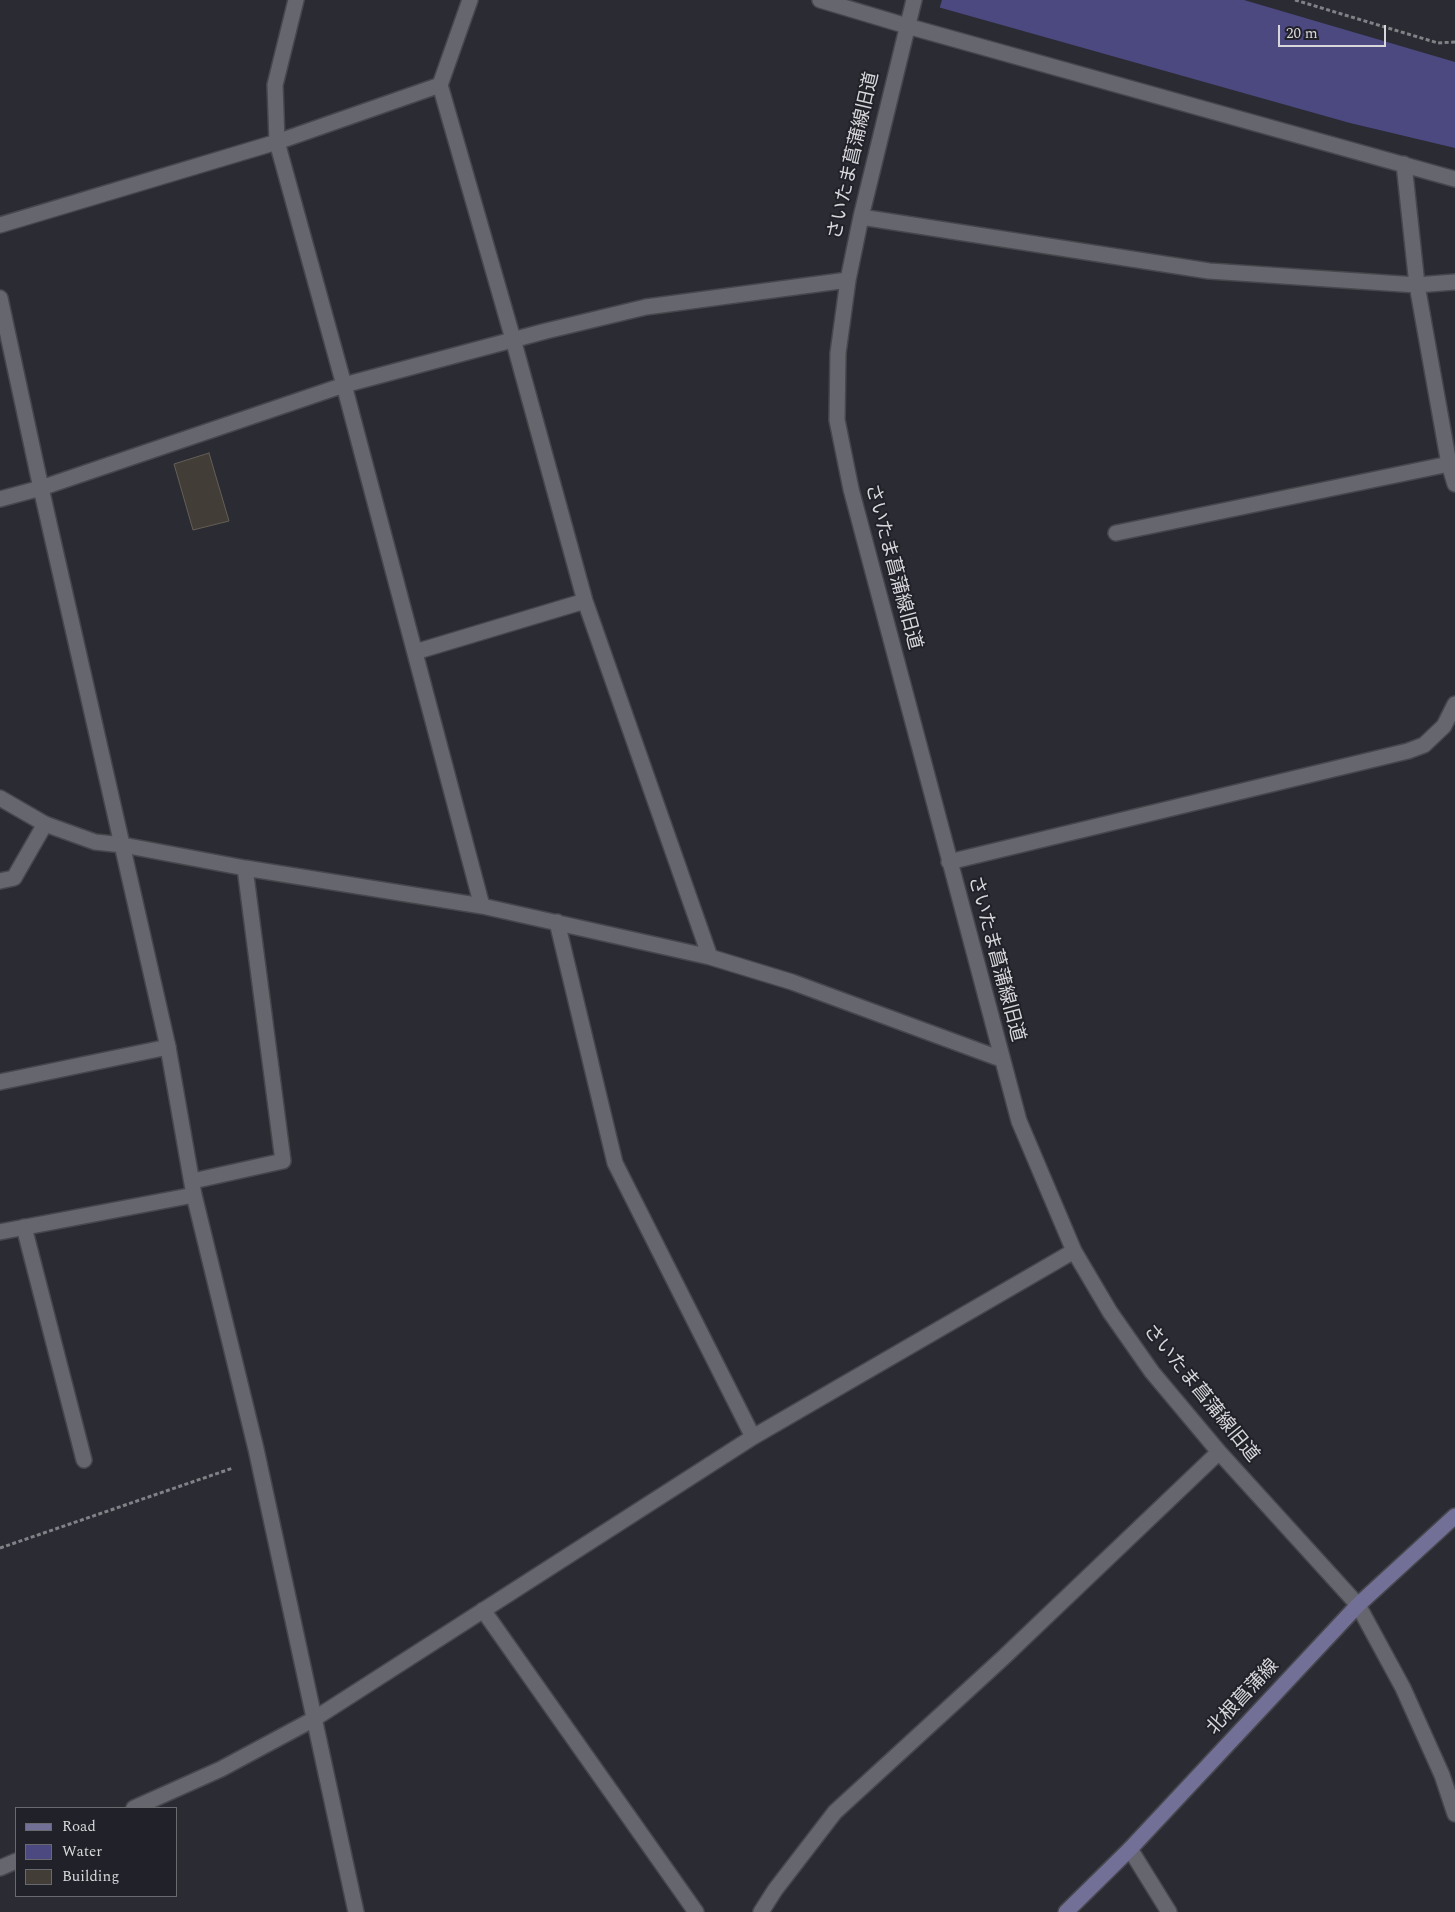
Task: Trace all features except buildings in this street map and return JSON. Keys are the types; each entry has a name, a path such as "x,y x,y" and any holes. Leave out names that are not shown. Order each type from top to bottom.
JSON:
{"main road":[{"name":"北根菖蒲線","path":"1066,1912 1130,1849 1358,1605 1455,1516"}],"street":[{"path":"296,0 275,85 277,142 344,385 482,906"},
{"path":"470,0 440,86 513,339 585,601 710,957"},
{"path":"820,0 906,26 1455,179"},
{"name":"さいたま菖蒲線旧道","path":"913,4 906,26 861,217 848,280 838,354 837,420 851,489 1019,1121 1074,1251 1110,1312 1152,1372 1219,1452 1358,1605 1403,1688 1442,1775 1455,1814"},
{"path":"0,225 277,142 440,86"},
{"path":"1404,164 1417,285 1449,464 1455,484"},
{"path":"861,217 1209,271 1417,285 1455,282"},
{"path":"0,499 41,488 344,385 513,339 646,307 848,280"},
{"path":"0,298 41,488 168,1047 194,1188 258,1460 356,1912"},
{"path":"1116,533 1449,464"},
{"path":"415,652 585,601"},
{"path":"949,862 1408,751 1424,745 1444,726 1455,704"},
{"path":"0,798 46,824 95,842 123,845 245,868 482,906 710,957 792,982 1001,1059"},
{"path":"0,881 14,878 46,824"},
{"path":"0,1232 194,1188 283,1161 245,868"},
{"path":"557,922 615,1163 753,1437"},
{"path":"0,1082 168,1047"},
{"path":"24,1227 84,1460"},
{"path":"136,1807 221,1769 314,1719 753,1437 1074,1251"},
{"path":"761,1912 775,1890 835,1812 1004,1656 1219,1452"},
{"path":"483,1610 696,1912"},
{"path":"1130,1849 1169,1912"},
{"path":"0,1868 15,1861"}],"path":[{"path":"1295,0 1438,43 1455,42"},
{"path":"0,1548 258,1460"}],"water":[{"path":"913,0 1244,0 1455,62 1455,148 1350,123"}],"pier":[{"path":"910,0 942,0 939,10"}]}
